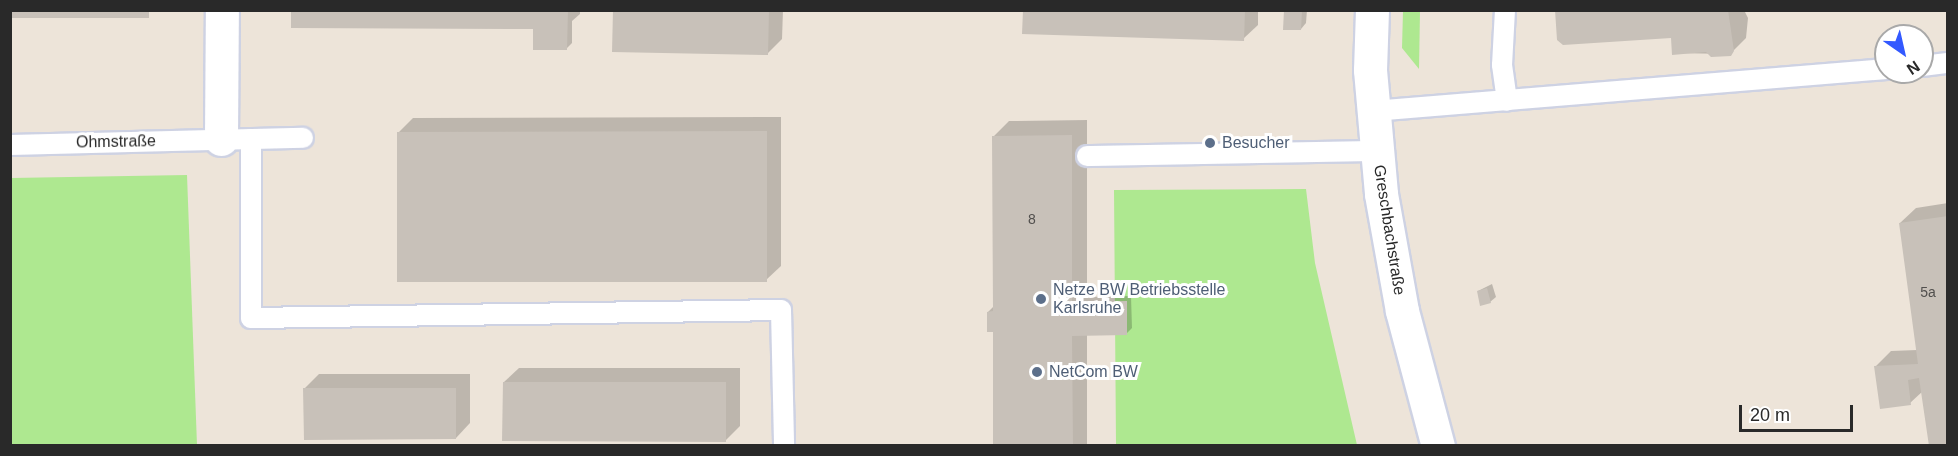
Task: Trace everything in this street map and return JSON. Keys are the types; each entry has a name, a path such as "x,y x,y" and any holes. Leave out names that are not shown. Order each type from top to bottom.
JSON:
{"street":[{"path":"222,10 236,139"},
{"name":"Greschbachstraße","path":"1368,16 1377,151 1402,311 1438,446"}],"lane":[{"path":"1505,10 1502,65 1507,101"},
{"path":"1373,111 1874,70"},
{"name":"Ohmstraße","path":"10,145 303,138"},
{"path":"236,139 251,318 781,310 784,446"},
{"path":"1087,156 1377,151"}],"green space":[{"path":"1403,11 1420,11 1419,69 1402,48"},
{"path":"187,175 197,445 11,445 11,178"},
{"path":"1306,189 1315,263 1357,445 1116,445 1114,190"}],"building":[{"path":"10,10 149,10 149,18 10,18"},
{"path":"291,10 568,10 567,50 533,50 533,29 291,28"},
{"path":"613,10 769,10 768,55 612,52"},
{"path":"1023,10 1245,10 1244,41 1022,34"},
{"path":"1284,10 1302,10 1301,30 1283,30"},
{"path":"1555,10 1728,10 1734,51 1731,56 1711,57 1706,52 1672,55 1671,38 1563,45 1557,40"},
{"path":"767,131 767,282 397,282 397,132"},
{"path":"1072,135 1072,302 1127,301 1127,335 1072,336 1073,446 993,446 993,332 987,332 987,312 993,311 992,136"},
{"path":"1948,216 1948,446 1929,446 1919,378 1908,380 1911,405 1880,409 1874,366 1918,364 1899,223"},
{"path":"1487,288 1491,303 1480,306 1477,291"},
{"path":"503,382 726,382 726,442 502,441"},
{"path":"303,388 456,388 456,439 304,440"}],"place":[{"name":"Besucher","path":"1210,143"},
{"name":"Netze BW Betriebsstelle Karlsruhe","path":"1041,299"},
{"name":"NetCom BW","path":"1037,372"}]}
